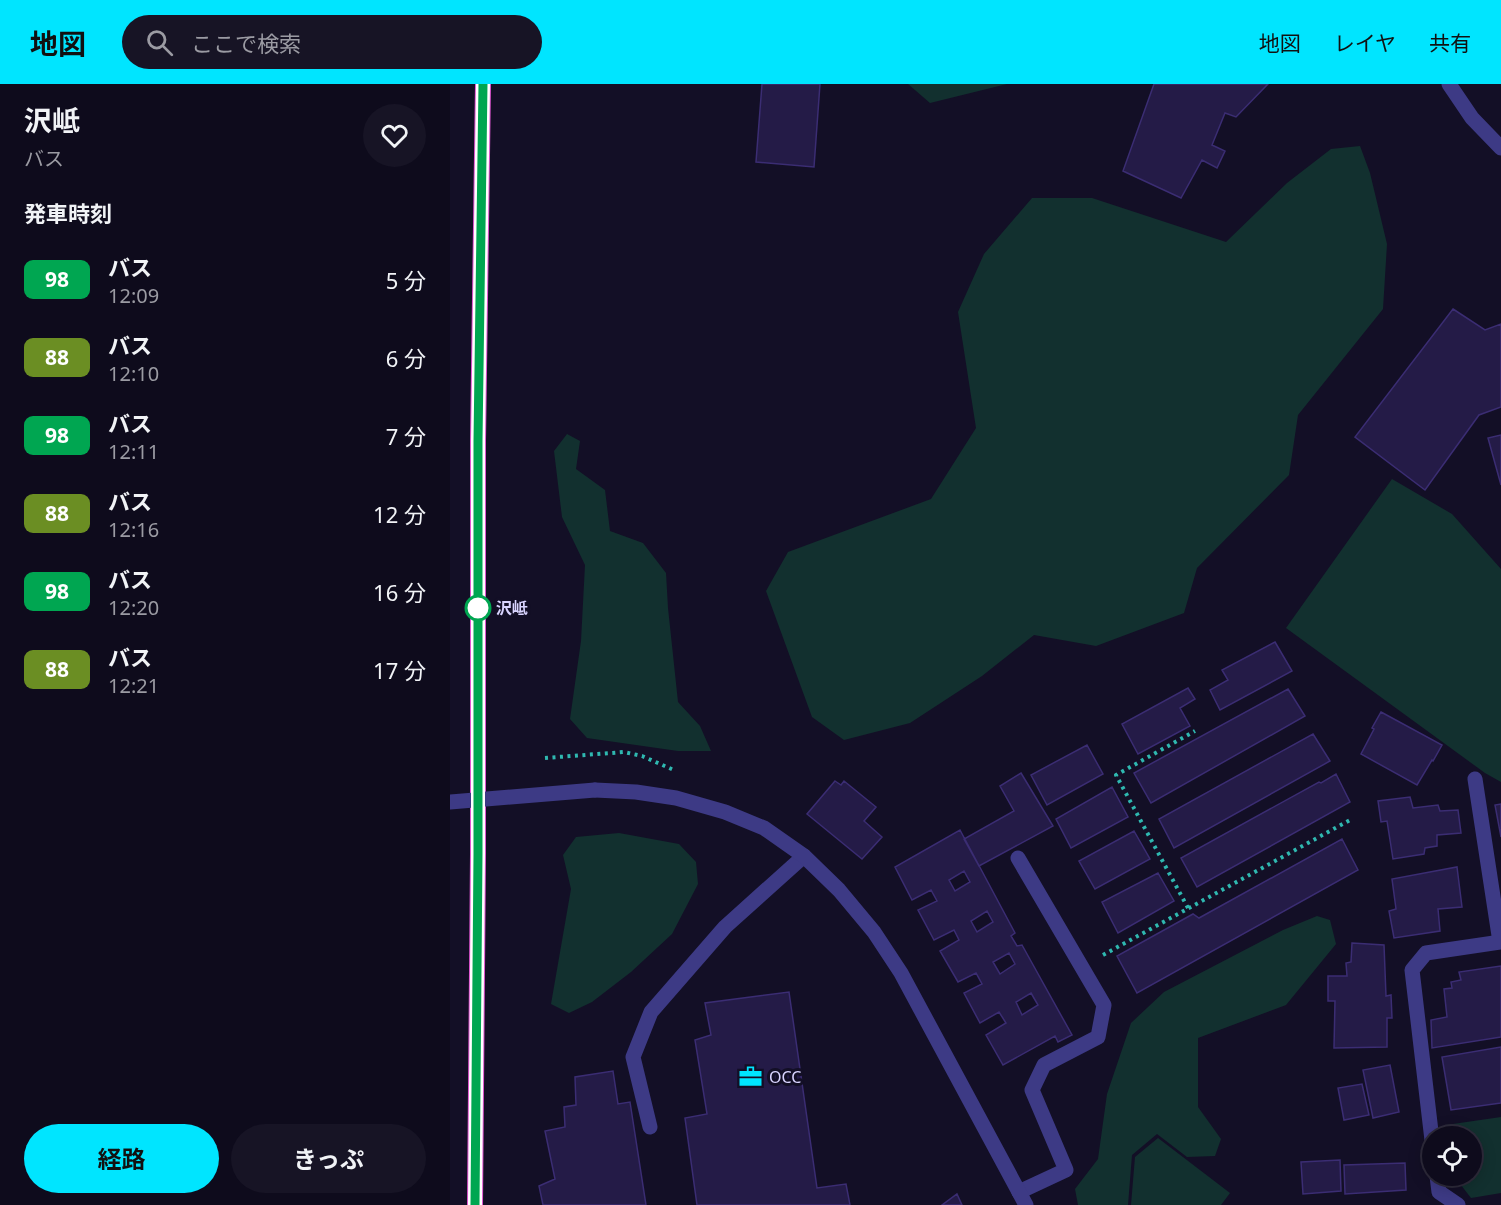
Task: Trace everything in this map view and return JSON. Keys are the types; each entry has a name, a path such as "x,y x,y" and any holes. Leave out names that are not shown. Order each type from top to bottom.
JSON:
{"highway":[{"path":"475,1205 478,453 483,84"}],"street":[{"path":"1449,84 1472,118 1501,148"},
{"path":"1430,1126 1412,970 1426,953 1500,942 1475,779"},
{"path":"450,802 595,790 636,792 676,798 725,812 764,828 804,856 839,890 874,932 901,973 1022,1199 1066,1170 1032,1090 1044,1065 1098,1037 1104,1005 1018,858"},
{"path":"650,1127 633,1057 651,1012 725,927 804,856"},
{"path":"1438,1186 1439,1192 1458,1205"}],"path":[{"path":"1188,908 1116,775 1196,731"},
{"path":"545,758 624,752 642,756 676,771"},
{"path":"1082,967 1350,820"}],"green space":[{"path":"908,84 1007,84 930,103"},
{"path":"1360,146 1370,173 1387,244 1383,309 1298,415 1289,475 1197,568 1184,613 1096,646 1034,635 982,676 910,723 844,740 812,717 766,591 788,552 931,499 976,428 958,312 984,254 1032,198 1092,198 1226,242 1287,183 1331,149"},
{"path":"567,434 580,441 576,469 605,490 610,531 643,543 666,573 678,702 700,726 711,751 678,751 587,738 570,719 581,641 585,565 562,517 554,451"},
{"path":"1392,479 1452,514 1501,569 1501,782 1485,773 1286,628"},
{"path":"619,833 679,844 696,862 698,884 672,934 631,972 592,1002 569,1013 551,1004 571,889 563,855 576,837"},
{"path":"1317,916 1330,920 1336,944 1286,1005 1198,1038 1198,1107 1221,1139 1215,1156 1187,1157 1157,1134 1132,1155 1128,1205 1078,1205 1075,1189 1098,1159 1107,1094 1131,1023 1164,992 1283,930"},
{"path":"1501,1117 1501,1193 1471,1198 1462,1186 1482,1186 1482,1126 1446,1125"},
{"path":"1158,1138 1230,1193 1221,1205 1131,1205 1135,1157"}],"building":[{"path":"762,84 820,84 814,167 756,162"},
{"path":"1154,84 1268,84 1236,117 1225,113 1212,145 1225,151 1217,168 1202,160 1181,198 1123,171"},
{"path":"1453,309 1485,330 1501,324 1501,407 1479,415 1425,490 1355,437"},
{"path":"1501,435 1501,485 1488,438"},
{"path":"1275,642 1292,671 1220,710 1210,690 1228,680 1222,670"},
{"path":"1188,688 1195,699 1180,708 1190,726 1138,754 1122,724"},
{"path":"1288,689 1305,716 1151,803 1134,773"},
{"path":"1381,712 1442,745 1417,785 1361,754"},
{"path":"1313,734 1330,761 1174,848 1159,819"},
{"path":"1087,745 1103,774 1047,805 1031,775"},
{"path":"1021,773 1053,826 979,866 964,839 1014,811 1000,786"},
{"path":"1336,774 1350,802 1197,887 1181,858"},
{"path":"835,781 841,785 844,781 876,807 864,821 882,837 862,859 807,814"},
{"path":"1112,787 1128,817 1071,848 1056,819"},
{"path":"1410,797 1413,808 1438,805 1440,811 1458,810 1461,833 1437,835 1437,846 1425,848 1424,854 1393,859 1387,821 1381,822 1378,801"},
{"path":"1501,804 1501,837 1495,805"},
{"path":"960,830 1015,933 1011,936 1017,946 1022,945 1072,1035 1058,1042 1055,1036 1003,1065 986,1035 1006,1023 999,1012 980,1023 964,993 982,984 976,973 958,982 940,951 959,940 954,930 934,940 918,910 937,901 931,890 912,900 895,867","holes":["964,871 970,882 955,891 949,880","987,911 993,922 977,932 971,921","1009,953 1015,964 1000,974 993,962","1031,993 1038,1005 1022,1015 1016,1002"]},
{"path":"1134,831 1150,859 1095,889 1079,861"},
{"path":"1342,839 1358,870 1137,993 1117,956 1193,914 1199,918"},
{"path":"1457,867 1462,907 1438,909 1440,931 1394,938 1389,911 1396,909 1392,879"},
{"path":"1158,873 1174,901 1118,933 1102,902"},
{"path":"1352,943 1384,945 1386,996 1391,995 1392,1018 1387,1018 1387,1047 1334,1048 1335,1001 1328,1001 1328,976 1347,976 1346,963 1351,962"},
{"path":"1501,966 1501,1037 1432,1048 1431,1020 1447,1017 1444,989 1452,988 1451,982 1461,980 1459,972"},
{"name":"OCC","path":"789,992 817,1188 846,1184 850,1205 697,1205 685,1118 707,1114 695,1040 711,1035 705,1003"},
{"path":"1501,1047 1501,1103 1451,1110 1442,1057"},
{"path":"1390,1065 1399,1112 1373,1118 1363,1070"},
{"path":"613,1071 618,1104 630,1102 646,1205 543,1205 539,1186 555,1179 545,1131 565,1127 564,1107 576,1105 575,1077"},
{"path":"1362,1084 1369,1115 1344,1120 1338,1088"},
{"path":"1340,1160 1341,1191 1303,1194 1301,1162"},
{"path":"1405,1163 1406,1190 1345,1194 1344,1165"},
{"path":"957,1194 962,1205 942,1205"}],"bus line":[{"name":"98","path":"475,1205 478,441 483,84"}],"place":[{"name":"沢岻","path":"478,608"},
{"name":"OCC","path":"751,1077"}]}
